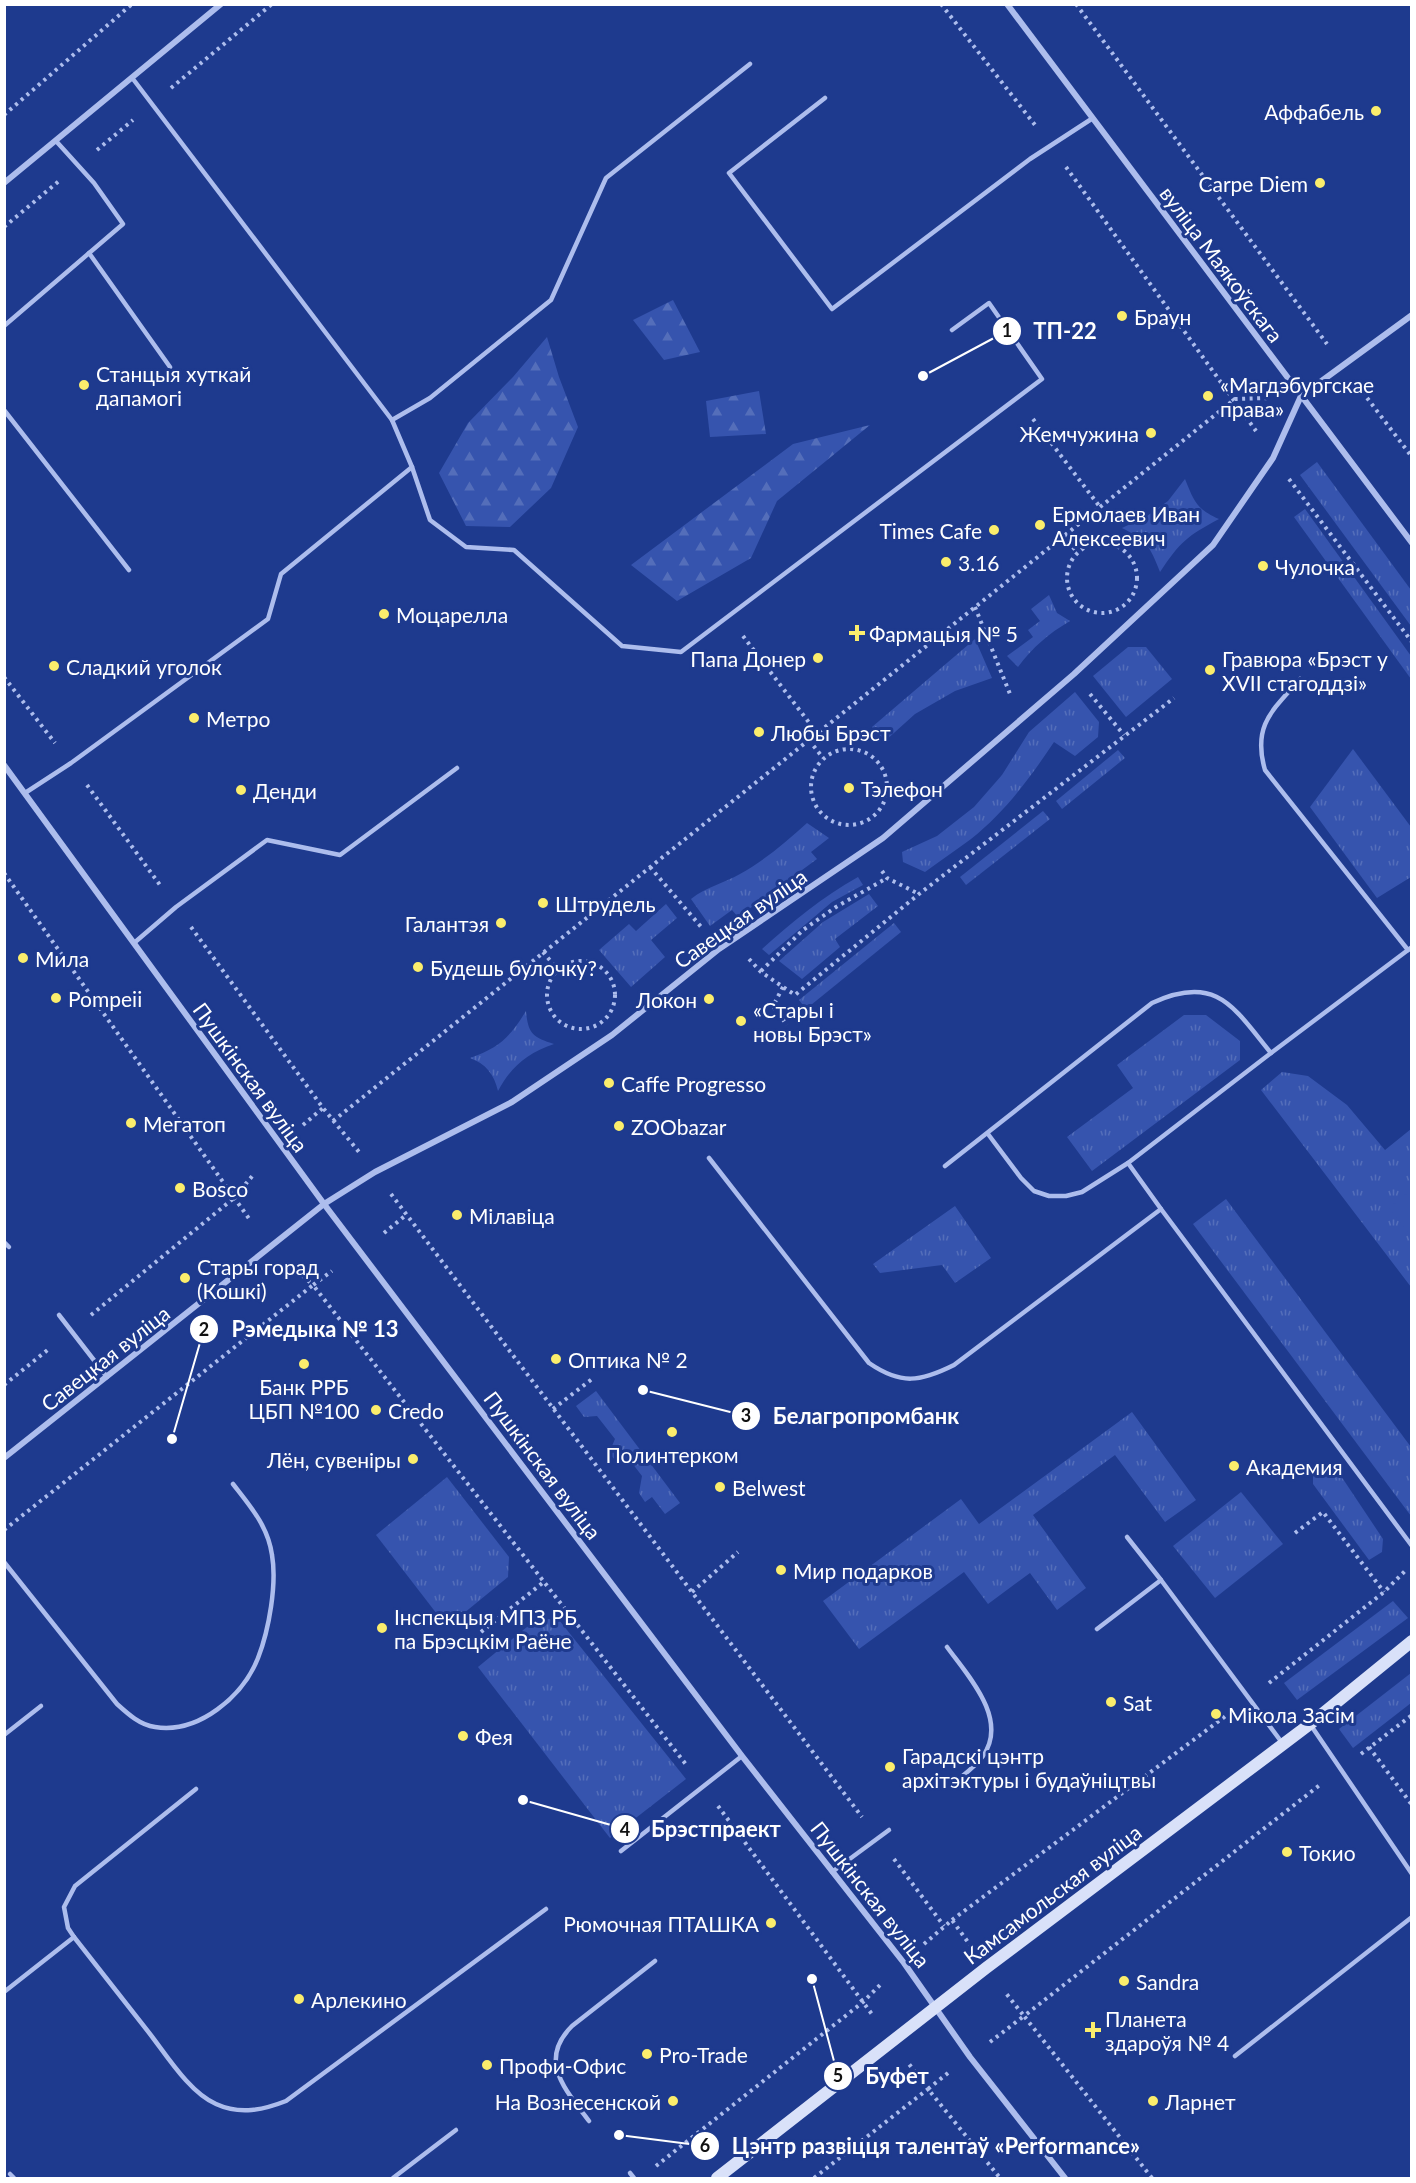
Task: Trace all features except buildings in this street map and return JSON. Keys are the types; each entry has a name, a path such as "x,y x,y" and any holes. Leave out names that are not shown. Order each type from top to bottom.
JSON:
{"main road":[{"name":"Камсамольская вуліца","path":"717,2178 936,2008 1310,1724 1412,1641"}],"street":[{"path":"4,183 133,79 221,4"},
{"name":"вуліца Маякоўскага","path":"1007,4 1412,543"},
{"name":"Савецкая вуліца","path":"4,1458 324,1204 375,1172 512,1102 612,1035 719,949 883,838 1074,674 1213,545 1273,458 1301,396 1412,315"},
{"name":"Пушкінская вуліца","path":"4,765 324,1204 742,1756 904,1963 970,2057 1065,2178"}],"lane":[{"path":"392,420 430,398 551,300 606,178 750,64"},
{"path":"133,79 392,420 412,467 430,520 466,548 514,550 622,646 681,652 1042,379 988,303 952,330"},
{"path":"825,98 729,173 832,309 1030,159 1093,118"},
{"path":"4,326 123,224 94,183 56,141"},
{"path":"89,254 170,367"},
{"path":"4,410 129,570"},
{"path":"25,793 70,763 268,619 281,574 412,467"},
{"path":"988,1134 1021,1178 1034,1191 1049,1196 1066,1196 1082,1192 1128,1163 1410,948 1265,770 1260,754 1260,737 1265,722 1274,708 1300,679"},
{"path":"134,943 176,906 267,840 340,855 457,768"},
{"path":"945,1166 1152,1003 1168,995 1202,991 1219,997 1233,1007 1271,1053"},
{"path":"709,1158 869,1363 887,1375 910,1379 934,1375 954,1365 1161,1209"},
{"path":"1128,1163 1412,1546"},
{"path":"4,1242 9,1247"},
{"path":"59,1315 107,1377"},
{"path":"4,1562 117,1704 129,1715 154,1727 185,1725 217,1710 248,1676 258,1658 270,1614 273,1571 269,1540 262,1524 233,1484"},
{"path":"1126,1537 1283,1744"},
{"path":"1098,1629 1161,1581"},
{"path":"947,1647 985,1703 990,1718 991,1734 989,1747 982,1758 955,1782"},
{"path":"4,1735 41,1706"},
{"path":"1310,1724 1412,1874"},
{"path":"621,1851 742,1756"},
{"path":"196,1789 75,1886 64,1907 68,1928 74,1937 183,2076 214,2104 232,2110 250,2112 286,2101 546,1909"},
{"path":"832,1872 889,1830"},
{"path":"1235,2056 1412,1917"},
{"path":"4,1992 74,1937"},
{"path":"589,2121 560,2079 556,2069 558,2046 563,2035 572,2026 655,1961"},
{"path":"393,2178 456,2130"},
{"path":"630,2173 634,2178"}],"path":[{"path":"4,115 132,4"},
{"path":"941,4 1051,146 1234,399 1273,458 1412,642"},
{"path":"1076,4 1412,457"},
{"path":"333,1121 1234,399 1301,396"},
{"path":"1017,398 1100,507"},
{"path":"1063,536 1077,552"},
{"path":"1097,543 1119,547 1128,554 1137,575 1136,587 1131,598 1122,607 1111,612 1099,613 1088,610 1077,603 1067,584 1067,572 1070,561 1077,552 1097,543"},
{"path":"975,607 1021,720"},
{"path":"728,616 817,733"},
{"path":"1074,674 1124,735"},
{"path":"4,677 176,906 323,1108 375,1172 944,1926"},
{"path":"734,940 760,972 795,995 919,894 1174,698"},
{"path":"808,740 823,758"},
{"path":"846,748 870,755 879,764 885,775 887,788 885,800 869,820 857,825 832,822 814,805 810,793 810,780 815,768 823,758 834,751 846,748"},
{"path":"865,851 887,878 919,894"},
{"path":"650,867 719,949"},
{"path":"4,873 250,1220"},
{"path":"760,972 803,930 836,907 887,878"},
{"path":"543,952 558,970"},
{"path":"578,961 590,962 609,974 614,984 615,994 613,1005 601,1022 591,1027 581,1028 561,1022 553,1013 548,1002 548,991 551,980 558,970 578,961"},
{"path":"783,987 773,1006 788,1025"},
{"path":"303,1125 323,1108"},
{"path":"4,1385 234,1198 255,1174"},
{"path":"384,1233 406,1215"},
{"path":"286,1261 313,1285 544,1581 704,1788 928,2089 814,2178"},
{"path":"4,1530 332,1271"},
{"path":"553,1409 592,1379"},
{"path":"1295,1533 1323,1512 1384,1592"},
{"path":"692,1592 738,1552"},
{"path":"952,1920 1249,1698 1384,1592 1412,1564"},
{"path":"481,1632 544,1581"},
{"path":"1152,2178 1024,2016 1412,1715"},
{"path":"1369,1747 1412,1805"},
{"path":"650,2171 863,2002"}],"green space":[{"path":"673,300 700,352 664,360 633,320"},
{"path":"547,337 578,427 551,488 510,527 466,526 439,473 468,423 513,377"},
{"path":"759,391 766,434 710,437 706,401"},
{"path":"870,425 777,501 751,558 677,601 631,565 793,444"},
{"path":"1317,462 1411,590 1411,626 1300,475"},
{"path":"1185,479 1201,508 1219,519 1185,541 1173,553 1160,572 1147,545 1122,528 1147,516 1168,501"},
{"path":"1305,509 1411,656 1411,679 1294,517"},
{"path":"1049,595 1057,613 1070,621 1041,641 1018,667 1007,656 1033,637 1028,630 1040,621 1031,609"},
{"path":"975,639 992,678 955,691 915,714 885,741 872,727"},
{"path":"1128,647 1146,647 1172,679 1126,717 1093,676"},
{"path":"1075,692 1099,722 1098,737 1075,756 1054,742 995,818 971,839 925,872 903,862 902,852 937,836 974,807 1002,775 1029,732"},
{"path":"1353,749 1411,827 1411,877 1377,898 1310,807"},
{"path":"1118,750 1125,758 1062,809 1056,801"},
{"path":"1043,811 1050,819 966,885 960,877"},
{"path":"807,823 829,838 811,852 817,859 738,917 732,910 710,926 691,899 758,863"},
{"path":"858,877 863,885 832,902 769,955 762,949 808,910"},
{"path":"869,894 878,906 835,939 840,947 802,979 779,961 823,922"},
{"path":"666,904 677,918 651,940 665,957 631,987 599,950 629,924 636,931"},
{"path":"894,923 901,932 806,1009 799,1000"},
{"path":"526,1011 528,1024 533,1033 554,1044 528,1056 508,1075 498,1091 488,1070 481,1063 470,1058 496,1046 515,1028"},
{"path":"1184,1015 1206,1015 1240,1041 1240,1060 1092,1171 1067,1137 1133,1088 1117,1065"},
{"path":"1282,1072 1308,1076 1347,1105 1385,1150 1411,1129 1411,1287 1261,1090"},
{"path":"1411,1190 1411,1236 1389,1208"},
{"path":"1226,1199 1411,1447 1411,1516 1193,1224"},
{"path":"955,1206 991,1258 955,1283 942,1265 880,1273 873,1264"},
{"path":"596,1391 680,1503 665,1514 652,1497 645,1502 639,1493 642,1476 629,1459 615,1460 609,1453 615,1439 597,1416 584,1417 576,1406"},
{"path":"1132,1412 1196,1500 1165,1522 1115,1455 1033,1515 1086,1588 1057,1610 1030,1573 988,1604 964,1572 859,1649 823,1601 961,1499 979,1524"},
{"path":"1321,1466 1335,1467 1383,1539 1382,1552 1369,1560 1313,1484 1313,1470"},
{"path":"447,1477 509,1557 508,1577 447,1627 376,1535"},
{"path":"1241,1492 1283,1544 1215,1598 1173,1546"},
{"path":"1393,1601 1408,1618 1297,1700 1284,1683"},
{"path":"538,1618 559,1620 686,1779 610,1838 478,1667"},
{"path":"1411,1673 1411,1703 1353,1748 1339,1729"}],"place":[{"name":"Аффабель","path":"1376,111"},
{"name":"Carpe Diem","path":"1320,183"},
{"name":"Браун","path":"1122,316"},
{"name":"ТП-22","path":"923,376"},
{"name":"Станцыя хуткай дапамогі","path":"84,385"},
{"name":"«Магдэбургскае права»","path":"1208,396"},
{"name":"Жемчужина","path":"1151,433"},
{"name":"Ермолаев Иван Алексеевич","path":"1040,525"},
{"name":"Times Cafe","path":"994,530"},
{"name":"3.16","path":"946,562"},
{"name":"Чулочка","path":"1263,566"},
{"name":"Моцарелла","path":"384,614"},
{"name":"Фармацыя № 5","path":"857,633"},
{"name":"Папа Донер","path":"818,658"},
{"name":"Сладкий уголок","path":"54,666"},
{"name":"Гравюра «Брэст у XVII стагоддзі»","path":"1210,670"},
{"name":"Метро","path":"194,718"},
{"name":"Любы Брэст","path":"759,732"},
{"name":"Тэлефон","path":"849,788"},
{"name":"Денди","path":"241,790"},
{"name":"Штрудель","path":"543,903"},
{"name":"Галантэя","path":"501,923"},
{"name":"Мила","path":"23,958"},
{"name":"Будешь булочку?","path":"418,967"},
{"name":"Pompeii","path":"56,998"},
{"name":"Локон","path":"709,999"},
{"name":"«Стары і новы Брэст»","path":"741,1021"},
{"name":"Caffe Progresso","path":"609,1083"},
{"name":"Мегатоп","path":"131,1123"},
{"name":"ZOObazar","path":"619,1126"},
{"name":"Bosco","path":"180,1188"},
{"name":"Мілавіца","path":"457,1215"},
{"name":"Стары горад (Кошкі)","path":"185,1278"},
{"name":"Оптика № 2","path":"556,1359"},
{"name":"Банк РРБ ЦБП №100","path":"304,1364"},
{"name":"Белагропромбанк","path":"643,1390"},
{"name":"Credo","path":"376,1410"},
{"name":"Полинтерком","path":"672,1432"},
{"name":"Рэмедыка № 13","path":"172,1439"},
{"name":"Лён, сувеніры","path":"413,1459"},
{"name":"Академия","path":"1234,1466"},
{"name":"Belwest","path":"720,1487"},
{"name":"Мир подарков","path":"781,1570"},
{"name":"Інспекцыя МПЗ РБ па Брэсцкім Раёне","path":"382,1628"},
{"name":"Sat","path":"1111,1702"},
{"name":"Мікола Засім","path":"1216,1714"},
{"name":"Фея","path":"463,1736"},
{"name":"Гарадскі цэнтр архітэктуры і будаўніцтвы","path":"890,1767"},
{"name":"Брэстпраект","path":"523,1800"},
{"name":"Токио","path":"1287,1852"},
{"name":"Рюмочная ПТАШКА","path":"771,1923"},
{"name":"Буфет","path":"812,1979"},
{"name":"Sandra","path":"1124,1981"},
{"name":"Арлекино","path":"299,1999"},
{"name":"Планета здароўя № 4","path":"1093,2030"},
{"name":"Pro-Trade","path":"647,2054"},
{"name":"Профи-Офис","path":"487,2065"},
{"name":"На Вознесенской","path":"673,2101"},
{"name":"Ларнет","path":"1153,2101"},
{"name":"Цэнтр развіцця талентаў «Performance»","path":"619,2135"}]}
